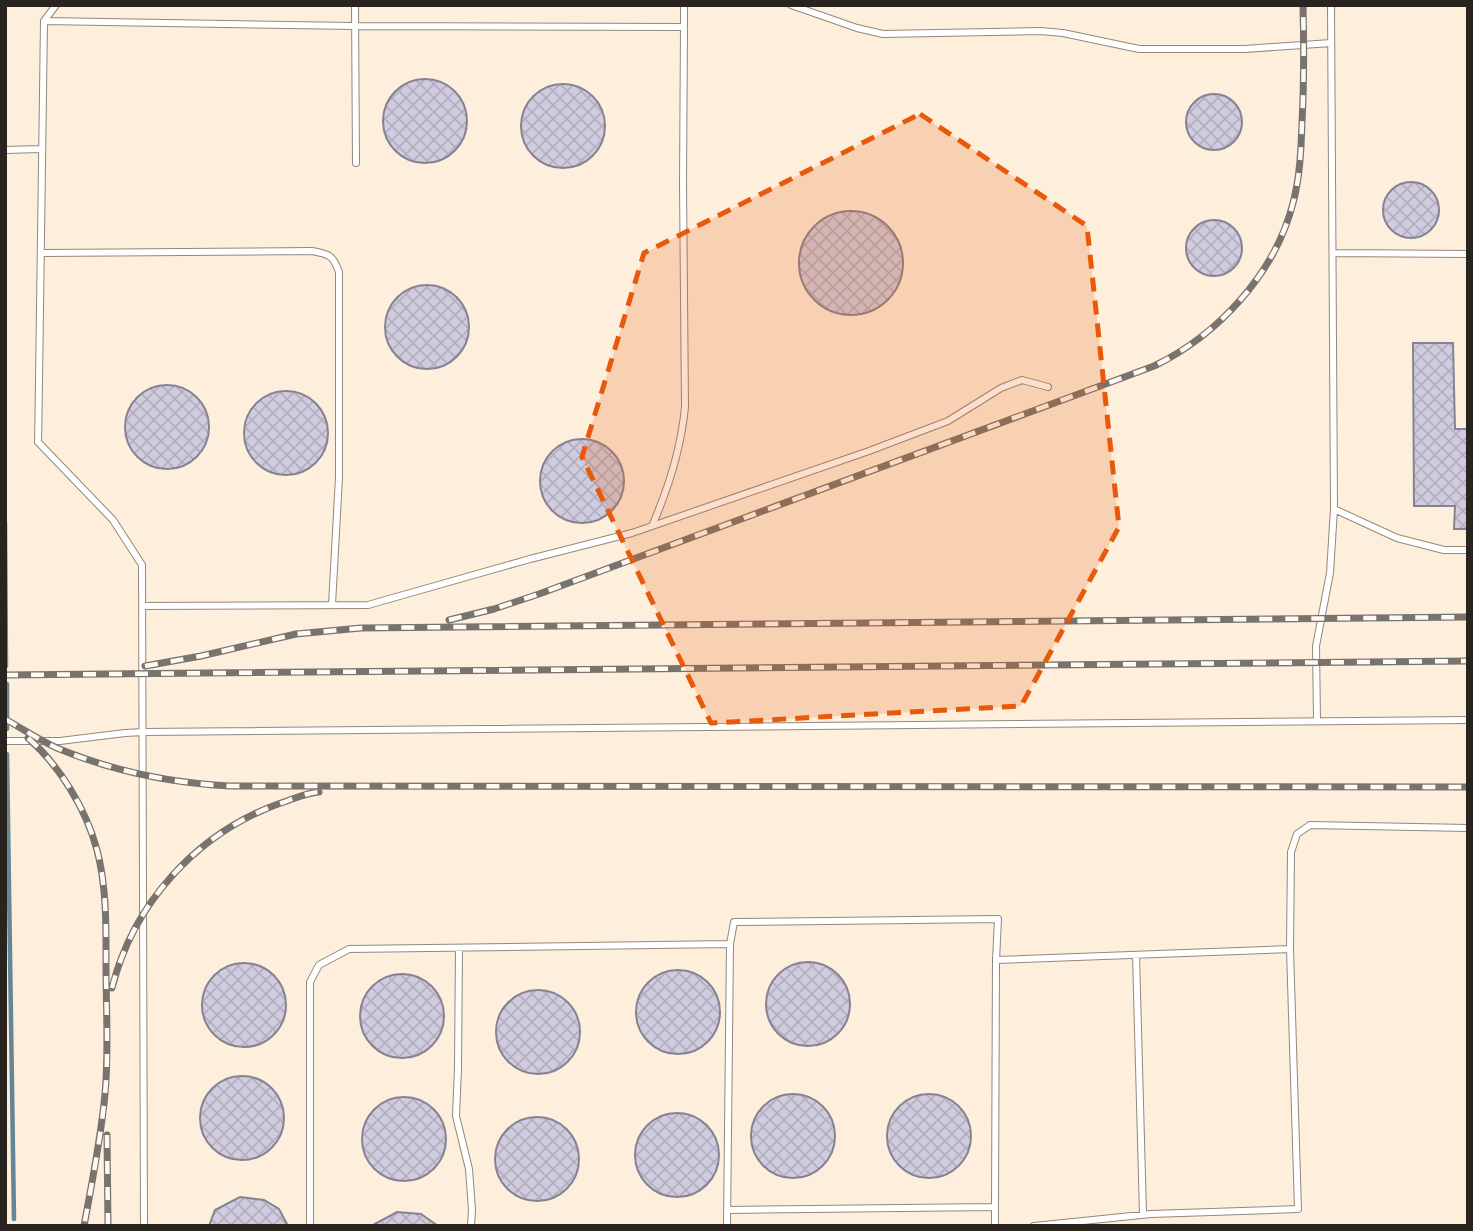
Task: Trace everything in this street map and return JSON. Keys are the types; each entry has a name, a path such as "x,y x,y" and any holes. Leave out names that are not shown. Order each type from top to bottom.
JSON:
{"lane":[{"path":"56,5 44,22 38,442 113,520 142,565 144,1226"},
{"path":"355,5 356,163"},
{"path":"652,526 674,470 685,407 684,5"},
{"path":"791,5 883,34 1041,31 1139,48 1245,49 1331,43"},
{"path":"1317,721 1316,646 1330,573 1334,509 1331,5"},
{"path":"44,22 684,27"},
{"path":"5,150 41,149"},
{"path":"42,253 312,251 328,254 332,258 339,272 339,477 331,606"},
{"path":"1333,253 1468,254"},
{"path":"143,606 368,605 632,533 870,451 948,421 1001,388 1022,380 1048,387"},
{"path":"1334,509 1397,538 1444,550 1468,550"},
{"path":"5,741 60,741 143,732 1468,720"},
{"path":"1034,1226 1143,1214 1298,1209 1290,949 1291,852 1297,834 1310,825 1468,828"},
{"path":"727,1226 730,944 734,922 998,919 995,1226"},
{"path":"310,1226 310,982 319,965 349,950 730,944"},
{"path":"459,948 456,1116 469,1168 471,1226"},
{"path":"996,960 1290,949"},
{"path":"1136,955 1143,1214"},
{"path":"727,1210 995,1207"}],"highlighted area":[{"path":"920,114 1087,226 1119,527 1021,706 711,723 582,457 644,253"}],"shaded area":[{"path":"5,5 1468,5 1468,1226 5,1226"}],"building":[{"path":"417,79 433,79 449,86 460,97 467,113 464,137 455,151 433,163 417,163 401,156 390,145 383,129 383,113 390,97 401,86"},
{"path":"555,84 571,84 587,91 598,102 605,118 602,142 593,156 571,168 555,168 539,161 528,150 521,134 521,118 528,102 539,91"},
{"path":"1208,94 1220,94 1230,98 1238,106 1242,122 1238,138 1230,146 1220,150 1208,150 1198,146 1190,138 1186,128 1186,116 1190,106 1198,98"},
{"path":"1405,182 1417,182 1427,186 1435,194 1439,210 1435,226 1427,234 1417,238 1405,238 1395,234 1387,226 1383,216 1383,204 1387,194 1395,186"},
{"path":"851,211 871,215 888,226 899,243 903,263 899,283 888,300 871,311 851,315 831,311 814,300 803,283 799,263 803,243 814,226 831,215"},
{"path":"1208,220 1220,220 1230,224 1238,232 1242,248 1238,264 1230,272 1220,276 1208,276 1198,272 1190,264 1186,254 1186,242 1190,232 1198,224"},
{"path":"419,285 435,285 451,292 462,303 469,319 466,343 457,357 435,369 419,369 403,362 392,351 385,335 385,319 392,303 403,292"},
{"path":"1413,343 1453,343 1455,429 1468,429 1468,529 1454,529 1455,506 1414,506"},
{"path":"159,385 175,385 191,392 202,403 209,419 206,443 197,457 175,469 159,469 143,462 132,451 125,435 125,419 132,403 143,392"},
{"path":"278,391 294,391 310,398 321,409 328,425 325,449 316,463 294,475 278,475 262,468 251,457 244,441 244,425 251,409 262,398"},
{"path":"574,439 590,439 606,446 617,457 624,473 621,497 612,511 590,523 574,523 558,516 547,505 540,489 540,473 547,457 558,446"},
{"path":"800,962 816,962 832,969 843,980 850,996 847,1020 838,1034 816,1046 800,1046 784,1039 773,1028 766,1012 766,996 773,980 784,969"},
{"path":"236,963 252,963 268,970 279,981 286,997 283,1021 274,1035 252,1047 236,1047 220,1040 209,1029 202,1013 202,997 209,981 220,970"},
{"path":"670,970 686,970 702,977 713,988 720,1004 717,1028 708,1042 686,1054 670,1054 654,1047 643,1036 636,1020 636,1004 643,988 654,977"},
{"path":"394,974 410,974 426,981 437,992 444,1008 441,1032 432,1046 410,1058 394,1058 378,1051 367,1040 360,1024 360,1008 367,992 378,981"},
{"path":"530,990 546,990 562,997 573,1008 580,1024 577,1048 568,1062 546,1074 530,1074 514,1067 503,1056 496,1040 496,1024 503,1008 514,997"},
{"path":"234,1076 250,1076 266,1083 277,1094 284,1110 281,1134 272,1148 250,1160 234,1160 218,1153 207,1142 200,1126 200,1110 207,1094 218,1083"},
{"path":"785,1094 801,1094 817,1101 828,1112 835,1128 832,1152 823,1166 801,1178 785,1178 769,1171 758,1160 751,1144 751,1128 758,1112 769,1101"},
{"path":"921,1094 937,1094 953,1101 964,1112 971,1128 968,1152 959,1166 937,1178 921,1178 905,1171 894,1160 887,1144 887,1128 894,1112 905,1101"},
{"path":"396,1097 412,1097 428,1104 439,1115 446,1131 443,1155 434,1169 412,1181 396,1181 380,1174 369,1163 362,1147 362,1131 369,1115 380,1104"},
{"path":"669,1113 685,1113 701,1120 712,1131 719,1147 716,1171 707,1185 685,1197 669,1197 653,1190 642,1179 635,1163 635,1147 642,1131 653,1120"},
{"path":"529,1117 545,1117 561,1124 572,1135 579,1151 576,1175 567,1189 545,1201 529,1201 513,1194 502,1183 495,1167 495,1151 502,1135 513,1124"},
{"path":"240,1197 264,1200 279,1209 288,1226 209,1226 215,1210"},
{"path":"397,1212 421,1214 438,1226 371,1226"}],"waterway":[{"path":"5,522 6,666"},
{"path":"7,684 7,729"},
{"path":"7,754 14,1219"}],"railway":[{"path":"449,620 539,594 1154,366 1178,353 1221,320 1241,300 1273,254 1284,229 1299,173 1303,5"},
{"path":"145,666 296,634 361,628 1468,617"},
{"path":"5,675 1468,661"},
{"path":"5,719 50,745 99,763 164,779 230,786 1468,787"},
{"path":"28,738 51,762 79,804 97,850 103,879 106,923 106,1078 99,1144 84,1226"},
{"path":"112,988 135,928 152,901 195,853 248,817 303,795 319,792"},
{"path":"107,1135 108,1226"}]}
